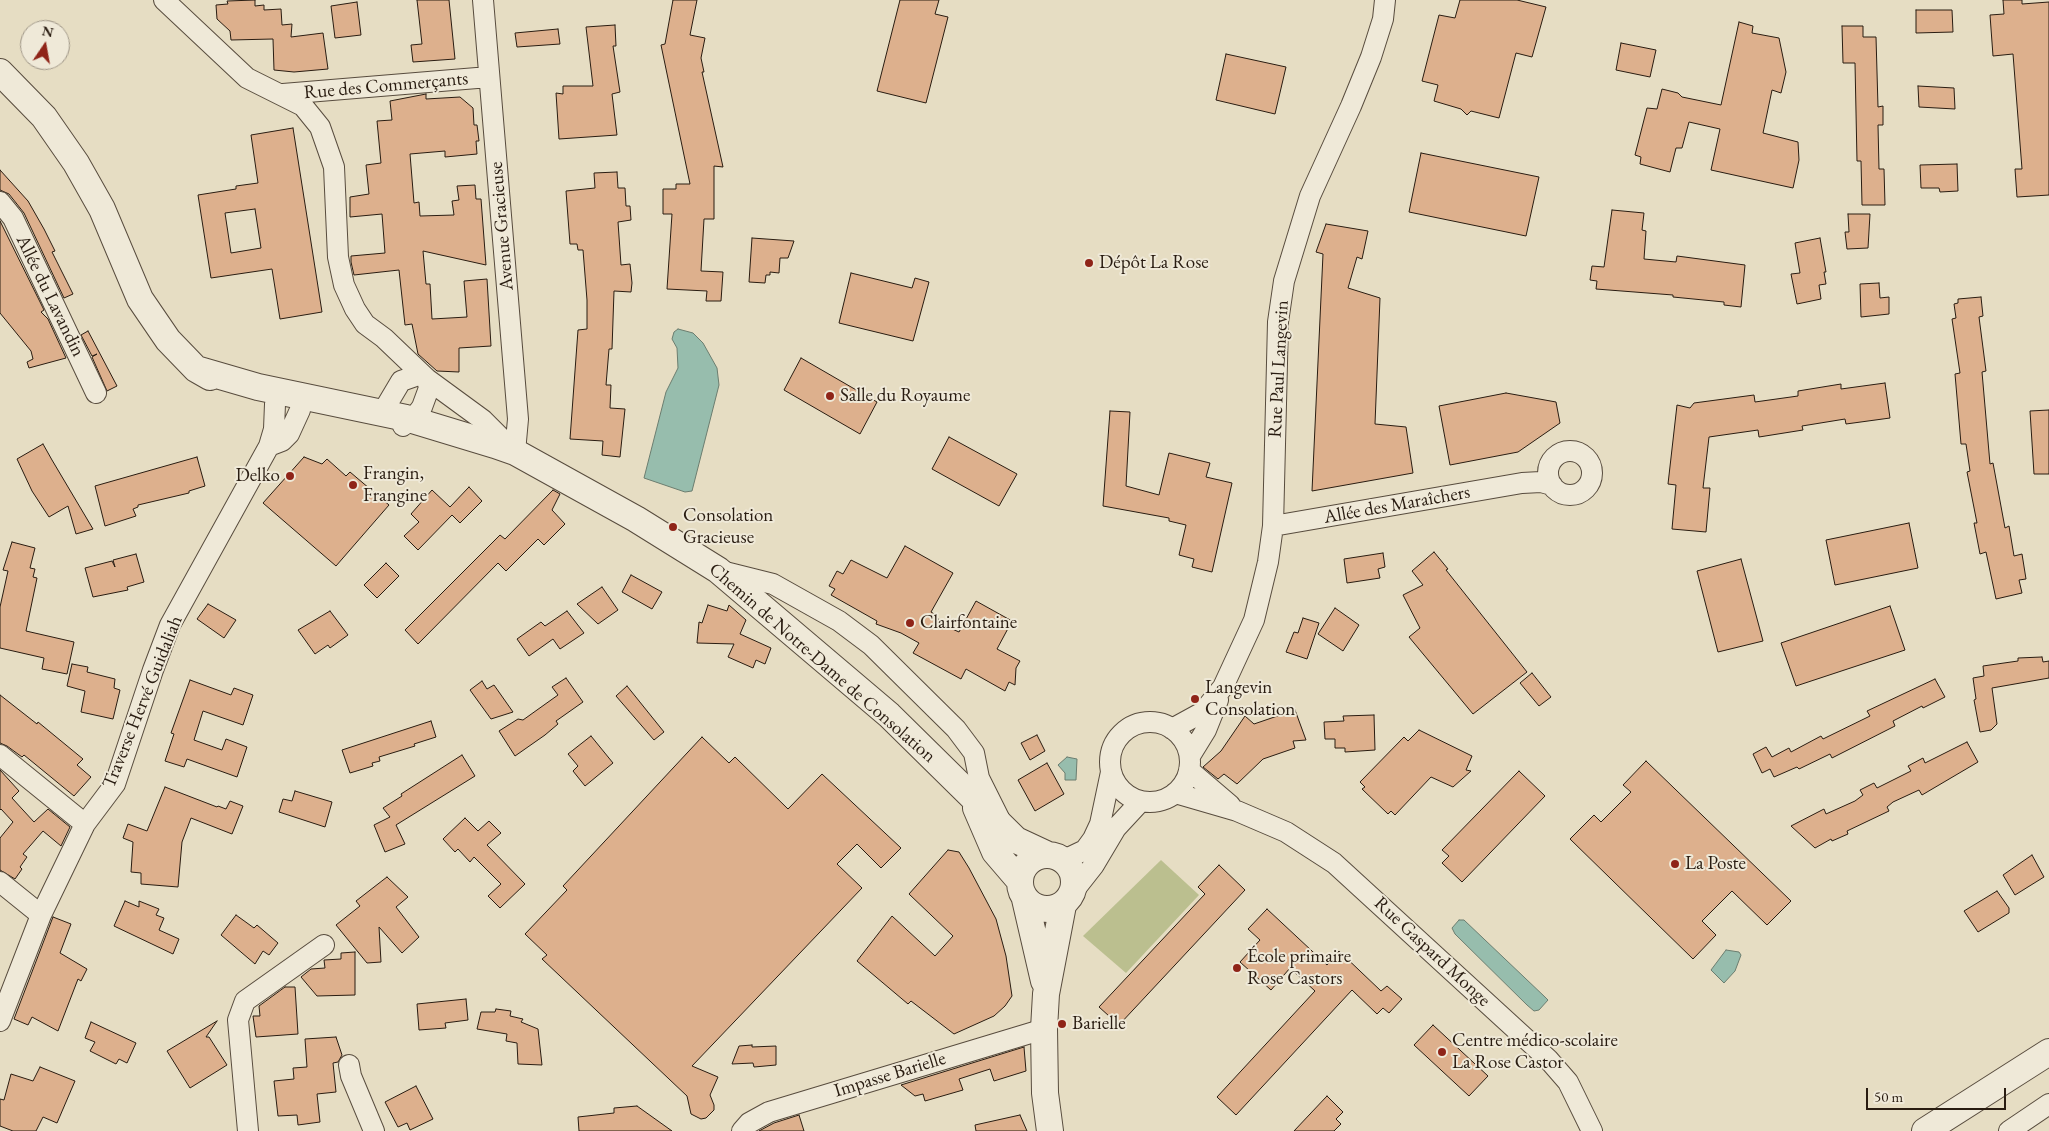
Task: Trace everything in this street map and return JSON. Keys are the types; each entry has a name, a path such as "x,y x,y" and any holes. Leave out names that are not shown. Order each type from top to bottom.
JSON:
{"street":[{"name":"Chemin de Notre-Dame de Consolation","path":"164,0 247,78 283,94 303,106 320,127 334,166 338,257 344,285 354,309 365,324 384,338 424,376 483,420 515,452 636,519 718,570 888,715 1016,840 1055,857"},
{"name":"Avenue Gracieuse","path":"483,0 518,419 515,452"},
{"name":"Rue Paul Langevin","path":"1189,763 1206,730 1223,687 1254,620 1268,562 1273,526 1278,322 1284,282 1310,196 1372,57 1383,19 1386,0"},
{"name":"Chemin de Notre-Dame de Consolation","path":"0,72 44,117 76,163 106,217 140,298 168,340 196,369 224,386 248,396 300,410 395,409"},
{"name":"Rue des Commerçants","path":"283,94 489,77"},
{"name":"Allée du Lavandin","path":"0,202 12,218 96,393"},
{"path":"384,338 392,363 395,409"},
{"name":"Chemin de Notre-Dame de Consolation","path":"196,369 258,387 395,409 496,452 515,452"},
{"path":"424,376 429,388 422,408 416,415 395,409 401,381 424,376"},
{"name":"Traverse Hervé Guidaliah","path":"0,1022 41,915 85,824 115,784 170,625 269,446 274,429 275,404"},
{"name":"Traverse Hervé Guidaliah","path":"269,446 282,441 289,434 300,410"},
{"name":"Allée des Maraîchers","path":"1273,526 1522,483 1540,482 1551,476"},
{"path":"718,570 773,584 838,620 871,645 956,729 974,753 979,778 1004,828"},
{"name":"Rue Paul Langevin","path":"1172,729 1203,712 1223,687"},
{"path":"1111,772 1118,787 1131,798 1141,801 1165,800 1184,783 1189,763 1180,736 1172,729 1150,722 1134,725 1122,733 1114,744 1110,758 1111,772 1100,824 1085,850 1055,857 1033,858 1023,868 1022,890 1036,907 1049,909 1068,899 1094,865 1116,828 1141,801"},
{"path":"0,756 85,824"},
{"name":"Rue Gaspard Monge","path":"1189,763 1237,811"},
{"name":"Chemin de Notre-Dame de Consolation","path":"968,792 995,852 1022,890 1046,994"},
{"name":"Rue Gaspard Monge","path":"1175,793 1237,811 1286,832 1311,847 1358,883 1548,1059 1568,1082 1592,1131"},
{"path":"1055,857 1072,870 1074,881 1068,899"},
{"path":"0,882 41,915"},
{"name":"Chemin de Notre-Dame de Consolation","path":"1050,1131 1045,1093 1044,1029 1046,994 1068,899"},
{"path":"248,1131 238,1020 244,1001 324,945"},
{"name":"Impasse Barielle","path":"742,1131 749,1123 769,1112 1044,1029"},
{"path":"1925,1131 2049,1053"},
{"path":"349,1065 351,1076 374,1131"},
{"path":"2009,1131 2049,1104"}],"shaded area":[{"path":"678,329 693,333 703,343 717,368 719,385 692,491 685,492 644,478 666,392 678,368 677,348 672,339 674,332"},
{"path":"1067,757 1077,759 1076,780 1065,780 1065,773 1058,765"},
{"path":"1161,860 1199,895 1126,973 1083,936"},
{"path":"1459,920 1464,920 1548,1000 1539,1010 1534,1011 1527,1005 1455,934 1452,928"},
{"path":"1726,950 1739,952 1741,955 1735,971 1724,983 1711,970"}],"building":[{"path":"255,0 255,6 264,5 264,10 281,9 282,25 292,24 291,37 323,33 328,69 294,72 274,70 273,39 231,40 230,31 217,19 216,5 228,4 227,1"},
{"path":"417,0 449,0 455,59 413,62 411,45 422,44"},
{"path":"673,0 697,0 690,35 705,38 701,58 704,72 702,72 723,167 714,166 714,219 704,219 701,271 723,272 721,301 706,301 707,291 667,289 672,214 663,214 663,189 676,189 676,184 690,184 661,45 665,44"},
{"path":"900,0 939,0 935,14 948,17 926,103 877,91"},
{"path":"1460,0 1517,0 1546,7 1532,57 1516,53 1499,118 1471,111 1467,115 1461,109 1434,101 1438,85 1422,81 1439,15 1455,18"},
{"path":"2003,0 2022,0 2022,4 2049,2 2049,195 2017,197 2015,169 2022,169 2013,54 1993,56 1990,15 2004,14"},
{"path":"357,2 361,35 335,38 331,6"},
{"path":"1916,10 1952,10 1953,32 1916,33"},
{"path":"1739,22 1753,26 1752,33 1779,38 1786,72 1781,93 1772,90 1763,133 1798,142 1799,160 1793,188 1711,170 1720,129 1689,122 1682,148 1676,148 1670,172 1640,164 1641,157 1635,155 1647,108 1657,109 1662,89 1678,93 1682,97 1721,105"},
{"path":"615,25 616,46 613,46 620,92 612,94 617,135 559,139 556,93 563,94 563,86 593,86 586,27"},
{"path":"1842,26 1863,26 1863,37 1876,37 1878,107 1883,106 1883,125 1878,125 1879,169 1884,169 1885,205 1862,205 1861,161 1857,161 1855,63 1843,63"},
{"path":"558,29 560,44 517,47 515,33"},
{"path":"1621,43 1656,50 1650,77 1616,70"},
{"path":"1226,54 1286,67 1275,114 1216,100"},
{"path":"1918,86 1954,88 1955,109 1919,107"},
{"path":"426,94 426,99 460,97 473,108 474,125 477,125 479,141 476,141 477,154 445,157 445,151 410,154 414,203 419,202 420,216 454,215 452,201 459,200 457,186 475,185 476,199 481,199 486,265 423,251 426,284 430,284 432,319 467,317 464,281 487,279 491,346 459,348 459,372 437,371 418,354 412,324 405,325 399,270 354,275 351,262 351,256 385,253 382,214 350,217 350,197 369,194 366,165 381,163 377,121 392,120 390,101"},
{"path":"293,128 322,312 280,319 272,269 211,278 198,195 236,189 236,186 258,183 251,135","holes":["255,209 261,248 231,253 225,213"]},
{"path":"1421,153 1539,177 1526,236 1409,212"},
{"path":"1957,164 1958,191 1940,192 1939,188 1921,188 1920,165"},
{"path":"0,170 28,201 55,251 52,252 73,294 64,298 24,213 9,194 0,190"},
{"path":"617,172 618,188 625,188 626,206 630,206 631,220 618,222 621,265 630,264 632,283 631,292 614,291 612,349 609,349 606,385 611,385 610,408 625,409 620,457 602,455 603,441 570,439 578,330 587,329 587,300 583,250 578,250 577,244 570,244 566,191 595,188 594,173"},
{"path":"1612,210 1644,213 1642,230 1646,231 1644,259 1676,262 1677,256 1745,265 1741,307 1724,305 1724,302 1673,297 1673,295 1596,289 1597,281 1590,280 1592,266 1604,267"},
{"path":"1848,214 1870,214 1868,248 1847,249 1845,232 1849,232"},
{"path":"0,221 44,310 41,312 48,319 66,358 29,368 27,362 33,359 31,351 0,313"},
{"path":"1326,224 1368,231 1362,259 1357,257 1348,288 1380,298 1375,424 1406,427 1413,473 1312,491 1323,254 1316,252"},
{"path":"752,238 794,241 788,258 780,258 779,273 770,272 770,275 766,275 765,283 749,282"},
{"path":"1820,238 1826,272 1824,272 1826,284 1819,285 1821,299 1797,304 1791,274 1800,273 1795,243"},
{"path":"851,273 912,288 915,278 929,282 913,341 839,323"},
{"path":"1879,283 1880,298 1889,297 1889,314 1861,317 1860,284"},
{"path":"1981,297 1983,316 1979,317 1986,371 1982,372 1990,464 1993,463 2005,528 2009,526 2014,556 2022,554 2026,579 2019,580 2022,593 1996,599 1986,552 1980,554 1974,523 1977,523 1967,472 1970,471 1966,444 1961,444 1955,374 1960,373 1952,319 1956,318 1954,304 1958,303 1958,299"},
{"path":"88,331 117,386 107,391 92,357 97,354 92,356 81,335"},
{"name":"Salle du Royaume","path":"801,358 877,402 860,434 784,390"},
{"path":"1885,383 1890,418 1846,424 1845,419 1802,426 1803,430 1759,437 1758,430 1709,437 1703,488 1710,488 1706,532 1672,529 1676,485 1668,484 1677,405 1690,408 1694,403 1754,395 1755,402 1798,396 1798,391 1841,384 1841,389"},
{"path":"1506,393 1556,402 1560,423 1518,452 1450,465 1439,406"},
{"path":"2049,410 2049,474 2034,474 2030,411"},
{"path":"1110,411 1130,412 1126,486 1159,495 1169,453 1210,463 1206,477 1232,483 1212,572 1192,567 1194,559 1179,555 1186,525 1169,521 1169,518 1103,506"},
{"name":"Salle du Royaume","path":"949,437 1017,474 999,506 932,469"},
{"path":"43,444 93,529 76,534 68,506 49,517 32,491 17,459"},
{"path":"197,457 205,486 189,491 189,493 138,505 138,507 133,509 136,516 105,526 95,486"},
{"path":"304,457 322,464 327,459 346,476 350,472 389,505 336,566 263,503"},
{"path":"469,487 482,501 460,523 452,515 418,550 404,536 419,522 411,514 432,490 450,507"},
{"path":"553,490 560,494 552,510 565,524 544,545 538,539 506,571 498,563 418,644 405,630 500,535 505,539"},
{"path":"1909,523 1918,568 1835,585 1826,540"},
{"path":"12,542 35,548 30,568 35,569 33,577 37,578 26,631 74,642 67,674 42,669 44,658 0,648 0,607 8,571 3,570"},
{"name":"Clairfontaine","path":"905,546 953,573 931,612 936,615 941,624 959,632 976,601 1012,621 997,649 1020,661 1016,668 1015,685 1009,682 1005,691 966,669 961,679 913,653 919,643 901,633 876,624 877,621 831,595 835,589 829,586 837,571 843,574 851,560 887,578"},
{"path":"1434,552 1448,569 1446,570 1527,672 1473,714 1409,637 1420,628 1403,595 1423,585 1412,571"},
{"path":"1383,553 1385,567 1378,569 1380,578 1347,583 1344,559"},
{"path":"136,554 144,582 127,587 128,590 93,597 85,568 112,561 115,567 113,560"},
{"path":"1741,559 1763,641 1718,652 1697,571"},
{"path":"386,563 399,576 377,598 364,585"},
{"path":"631,575 662,592 652,609 622,592"},
{"path":"602,587 618,610 598,624 577,604"},
{"path":"208,604 236,620 224,638 197,619"},
{"path":"708,605 727,611 729,605 746,620 740,634 771,648 765,664 756,660 753,668 728,657 734,644 697,643 699,622 702,623"},
{"path":"1890,606 1905,650 1796,686 1781,643"},
{"path":"1335,608 1359,625 1343,651 1318,634"},
{"path":"330,611 348,635 330,648 328,645 315,654 298,630"},
{"path":"567,611 584,633 560,649 553,639 529,656 517,639 541,622 545,626"},
{"path":"1303,618 1319,623 1307,659 1286,652 1294,632 1298,633"},
{"path":"2042,657 2043,662 2049,661 2049,678 1992,688 1997,724 1991,730 1980,732 1974,700 1976,699 1973,678 1984,676 1983,666 2018,661 2018,658"},
{"path":"72,664 88,667 87,672 115,679 114,688 120,690 113,719 81,712 85,691 67,686"},
{"path":"1532,673 1551,697 1539,706 1520,683"},
{"path":"566,678 583,702 556,721 558,724 545,735 515,756 499,731 518,719 523,720 558,695 552,687"},
{"path":"1935,679 1945,697 1893,721 1895,726 1832,758 1830,754 1799,769 1797,767 1774,777 1770,769 1762,773 1753,754 1766,747 1772,757 1789,748 1791,752 1821,736 1823,739 1870,716 1867,711"},
{"path":"190,680 231,695 234,688 253,695 243,725 203,711 194,740 222,750 226,739 247,747 237,777 187,759 184,767 165,761 174,734 171,733"},
{"path":"482,681 487,689 494,685 513,712 491,719 470,690"},
{"path":"627,686 664,732 654,740 616,696"},
{"path":"0,695 37,724 38,722 83,759 77,765 91,777 74,796 24,755 22,757 0,743"},
{"path":"1295,710 1306,740 1293,741 1295,748 1263,759 1237,784 1224,774 1218,779 1203,767 1221,751 1245,716 1254,724"},
{"path":"1374,715 1375,750 1345,752 1345,748 1335,748 1335,739 1325,739 1324,722 1344,721 1343,716"},
{"path":"431,721 436,737 414,744 415,746 379,757 380,761 372,763 373,766 350,773 342,750"},
{"path":"1419,730 1472,756 1466,770 1471,771 1453,787 1431,777 1395,815 1391,811 1388,814 1362,789 1365,787 1360,782 1404,737 1408,741"},
{"path":"1037,735 1045,751 1030,760 1021,743"},
{"path":"591,736 613,763 585,786 573,771 578,766 568,754"},
{"path":"702,737 729,763 735,757 788,809 822,774 901,848 881,868 857,844 837,864 862,888 692,1066 718,1077 710,1095 714,1110 706,1118 701,1119 691,1114 687,1096 542,959 547,955 525,934 567,890 563,886"},
{"path":"1967,742 1978,762 1922,795 1919,790 1893,802 1887,807 1889,811 1847,831 1848,834 1832,841 1831,839 1815,848 1791,826 1824,809 1826,814 1855,801 1863,795 1860,790 1874,783 1877,788 1911,771 1908,766 1923,758 1925,763"},
{"path":"462,755 475,776 396,825 405,844 385,852 374,825 390,817 383,808 402,796 401,794"},
{"name":"La Poste","path":"1646,761 1791,901 1767,925 1732,891 1702,921 1716,935 1693,959 1570,839 1594,815 1601,822 1631,792 1623,785"},
{"path":"1047,763 1064,794 1035,811 1018,780"},
{"path":"0,770 19,791 12,798 34,822 48,809 70,827 61,846 43,831 23,854 27,857 15,879 0,870 0,838 13,822 0,810"},
{"path":"1519,771 1545,796 1462,882 1442,863 1449,856 1442,850"},
{"path":"165,787 217,807 226,809 230,801 243,806 232,834 191,818 182,842 178,887 141,884 141,873 131,872 133,842 123,838 128,824 147,831"},
{"path":"295,791 332,802 325,827 279,812 283,799 292,801"},
{"path":"465,818 478,831 489,821 501,833 487,845 525,884 500,908 488,896 501,884 474,857 470,862 458,849 455,852 443,839"},
{"path":"948,850 959,852 996,919 1006,956 1012,996 994,1016 954,1034 911,1001 908,1004 857,961 892,916 935,956 953,936 909,894"},
{"path":"2032,855 2044,877 2015,895 2003,875"},
{"path":"1219,865 1245,890 1119,1025 1099,1007 1205,894 1198,887"},
{"path":"387,877 408,897 396,907 419,937 402,953 379,927 381,962 367,963 336,925 360,906 356,901"},
{"path":"1997,891 2009,908 2009,913 1978,932 1964,911"},
{"path":"125,901 139,907 139,901 159,909 156,915 164,918 159,930 179,939 173,954 114,926"},
{"path":"1267,909 1327,965 1339,951 1381,991 1387,986 1402,999 1389,1013 1383,1008 1377,1014 1352,990 1236,1115 1217,1097 1315,991 1290,968 1271,990 1240,962 1260,940 1248,929"},
{"path":"236,915 254,928 257,925 278,943 269,955 263,951 255,964 221,935"},
{"path":"53,917 71,924 60,953 87,969 81,981 78,979 58,1031 32,1017 28,1025 14,1019"},
{"path":"355,952 355,995 317,996 301,977 311,969 325,968 324,960 341,959 341,953"},
{"path":"285,987 295,987 298,1034 256,1037 253,1016 260,1016 259,1006"},
{"path":"466,999 468,1020 445,1023 446,1028 419,1030 417,1004"},
{"path":"496,1009 511,1011 510,1016 523,1019 521,1022 538,1029 542,1065 518,1064 517,1043 506,1041 507,1034 477,1029 481,1012 495,1012"},
{"path":"217,1021 206,1037 209,1037 227,1065 190,1088 167,1051"},
{"path":"91,1022 136,1043 127,1063 119,1059 116,1064 90,1051 95,1042 85,1038"},
{"name":"Centre médico-scolaire La Rose Castor","path":"1433,1025 1488,1076 1469,1096 1414,1045"},
{"path":"336,1037 342,1055 338,1062 333,1063 336,1092 317,1094 320,1122 298,1125 297,1115 278,1116 274,1081 294,1079 293,1068 307,1067 305,1039"},
{"path":"752,1045 752,1047 776,1046 776,1065 754,1067 753,1063 732,1064 739,1046"},
{"path":"1024,1047 1026,1071 994,1081 990,1069 959,1079 963,1090 925,1101 923,1094 915,1096 901,1085"},
{"path":"40,1067 75,1081 57,1123 43,1117 36,1131 13,1131 0,1126 0,1099 4,1100 11,1074 33,1081"},
{"path":"416,1086 433,1119 410,1130 407,1123 398,1127 385,1102"},
{"path":"1327,1096 1343,1112 1336,1119 1341,1124 1334,1131 1294,1131"},
{"path":"637,1106 672,1131 579,1131 578,1117 614,1113 614,1108"},
{"path":"799,1115 804,1131 759,1131 774,1123"},
{"path":"1020,1115 1027,1131 976,1131 975,1125"}],"place":[{"name":"Dépôt La Rose","path":"1089,263"},
{"name":"Salle du Royaume","path":"830,396"},
{"name":"Delko","path":"290,476"},
{"name":"Frangin, Frangine","path":"353,485"},
{"name":"Consolation Gracieuse","path":"673,527"},
{"name":"Clairfontaine","path":"910,623"},
{"name":"Langevin Consolation","path":"1195,699"},
{"name":"La Poste","path":"1675,864"},
{"name":"École primaire Rose Castors","path":"1237,968"},
{"name":"Barielle","path":"1062,1024"},
{"name":"Centre médico-scolaire La Rose Castor","path":"1442,1052"}]}
